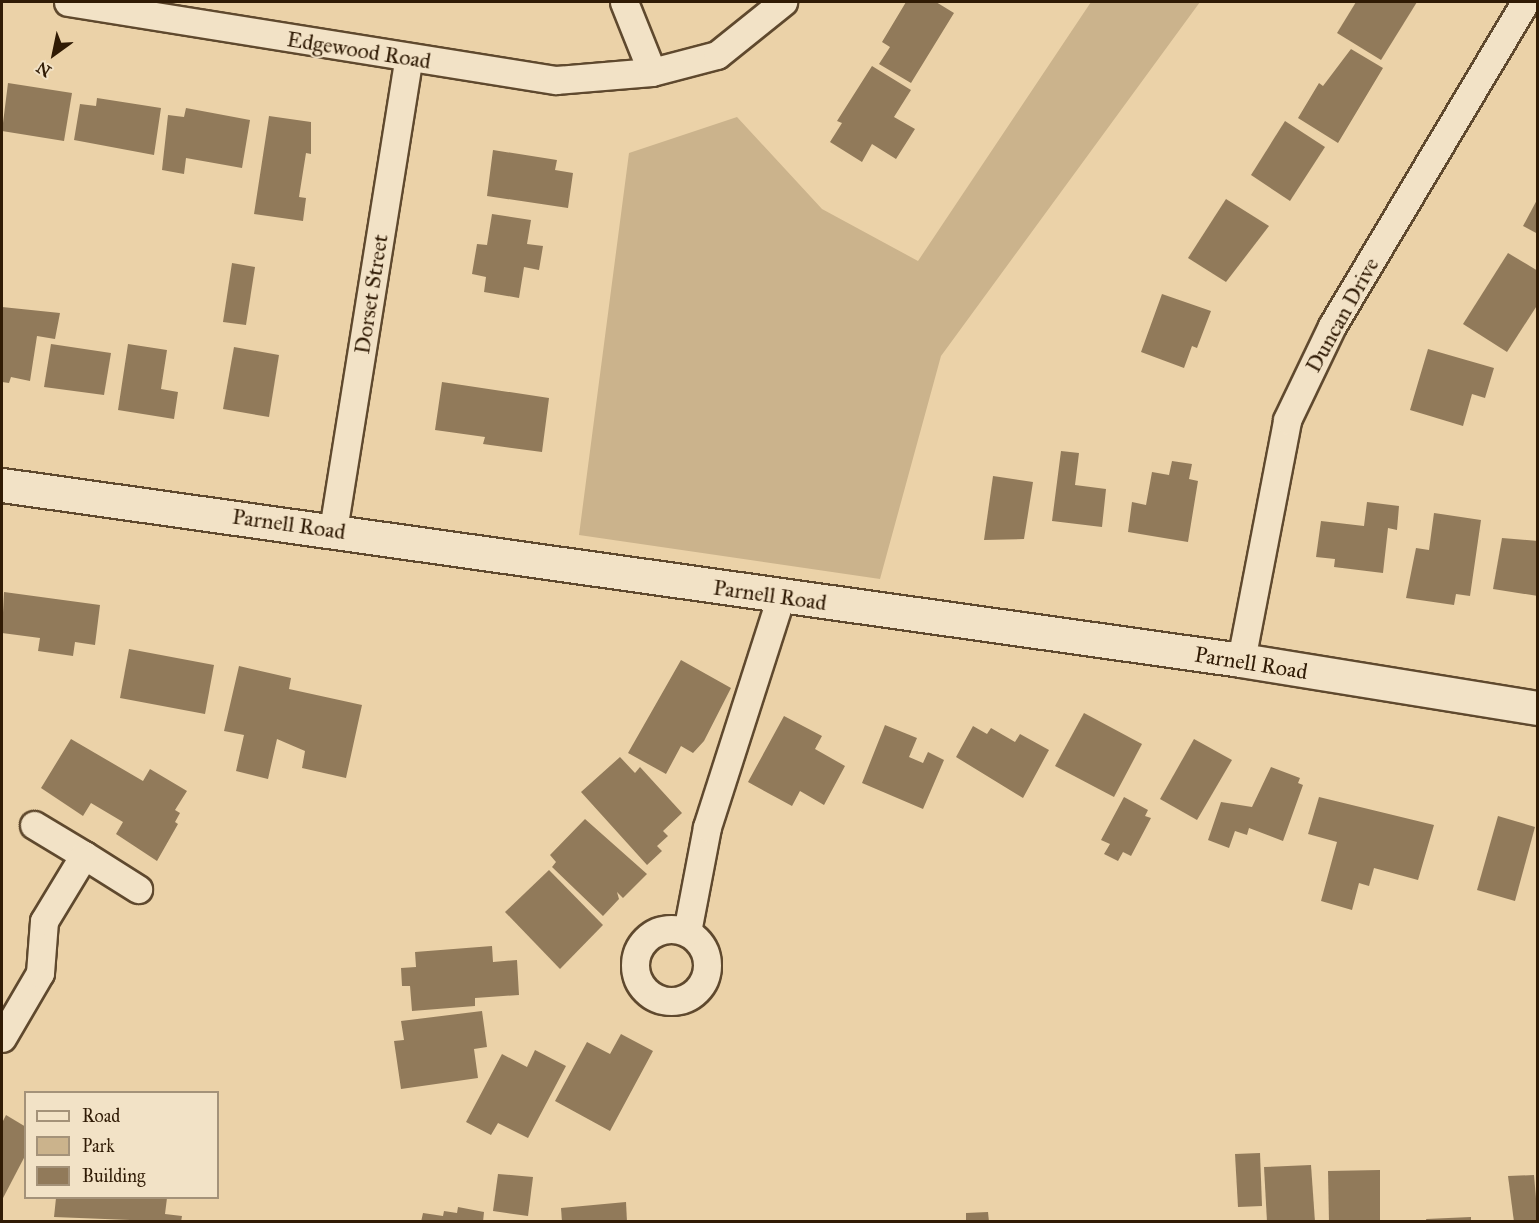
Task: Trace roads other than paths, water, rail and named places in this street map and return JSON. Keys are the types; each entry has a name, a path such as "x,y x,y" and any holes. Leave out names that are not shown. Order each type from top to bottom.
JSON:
{"street":[{"name":"Edgewood Road","path":"68,2 556,80 652,72 717,55 783,2"},
{"path":"624,2 652,72"},
{"name":"Duncan Drive","path":"1241,660 1287,420 1332,326 1525,2"},
{"name":"Dorset Street","path":"333,530 409,58"},
{"name":"Parnell Road","path":"2,485 333,530 781,597 1241,660 1538,708"},
{"path":"687,932 707,827 781,597"},
{"path":"34,825 138,889"},
{"path":"2,1038 40,973 44,921 84,855"}]}
